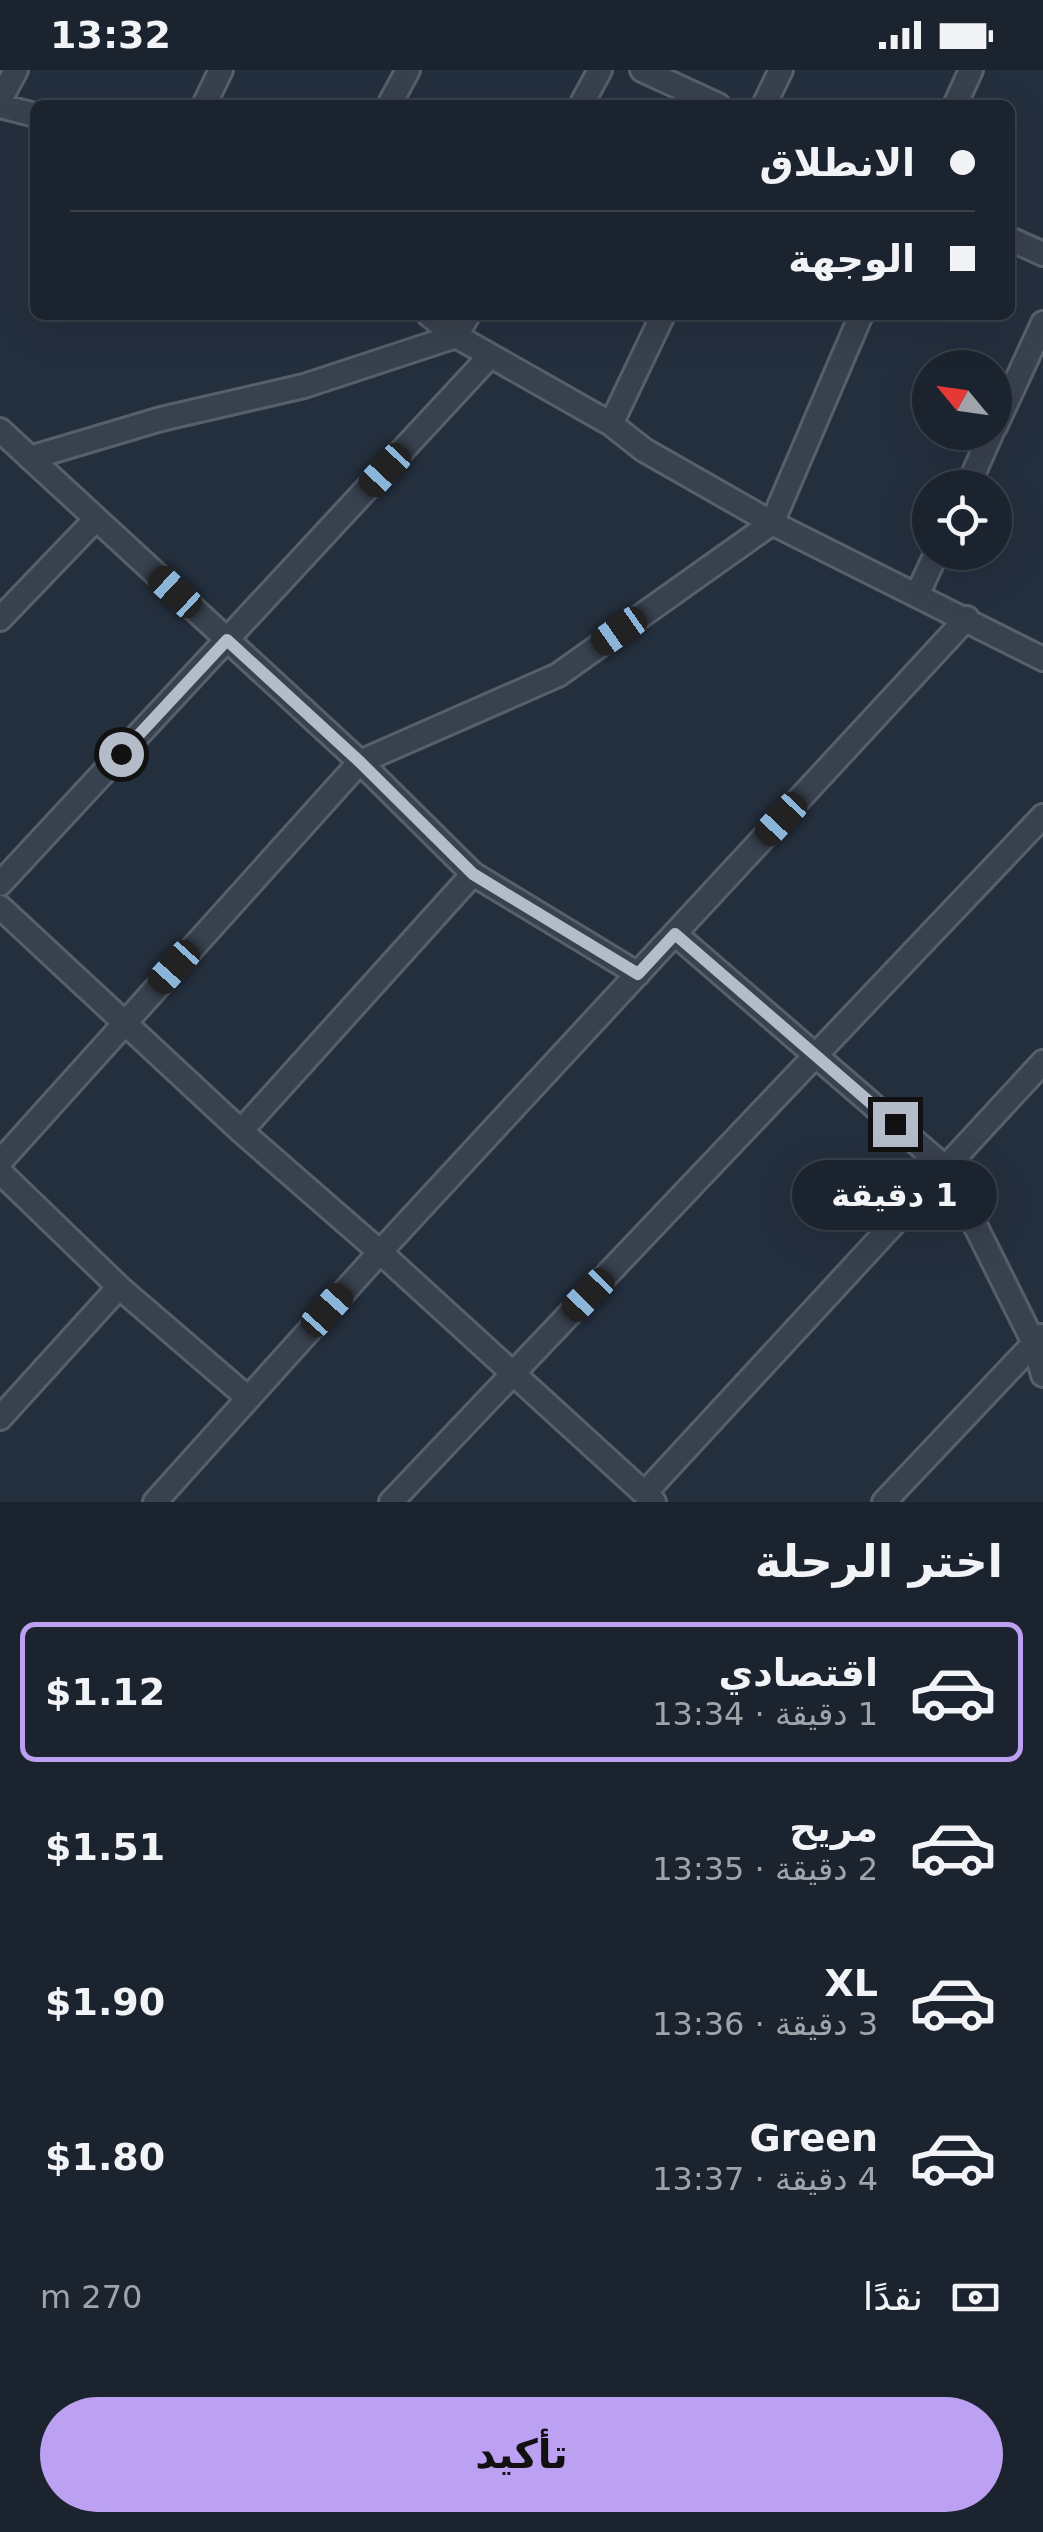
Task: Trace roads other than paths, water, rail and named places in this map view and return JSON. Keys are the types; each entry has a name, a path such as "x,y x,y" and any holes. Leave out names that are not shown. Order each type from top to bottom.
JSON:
{"street":[{"path":"16,70 0,103 30,113"},
{"path":"206,100 221,70"},
{"path":"392,100 408,70"},
{"path":"584,100 600,70"},
{"path":"642,70 707,100"},
{"path":"767,100 782,70"},
{"path":"957,100 971,70"},
{"path":"1015,241 1043,254"},
{"path":"611,424 661,320"},
{"path":"0,1162 360,762 558,675 772,523 859,320"},
{"path":"1012,391 1043,323"},
{"path":"30,458 162,419 304,386 462,325 490,356 611,424 644,450 772,523 1043,659"},
{"path":"0,884 490,356"},
{"path":"0,430 360,762 473,874 638,974"},
{"path":"0,619 96,519"},
{"path":"917,594 928,570"},
{"path":"155,1502 380,1252 967,618"},
{"path":"390,1502 1043,816"},
{"path":"241,1131 473,874"},
{"path":"0,907 241,1131 649,1498 1043,1062"},
{"path":"675,934 946,1169 1039,1338 1043,1376"},
{"path":"0,1172 120,1287 248,1398"},
{"path":"0,1418 120,1287"},
{"path":"884,1502 1039,1338"}]}
